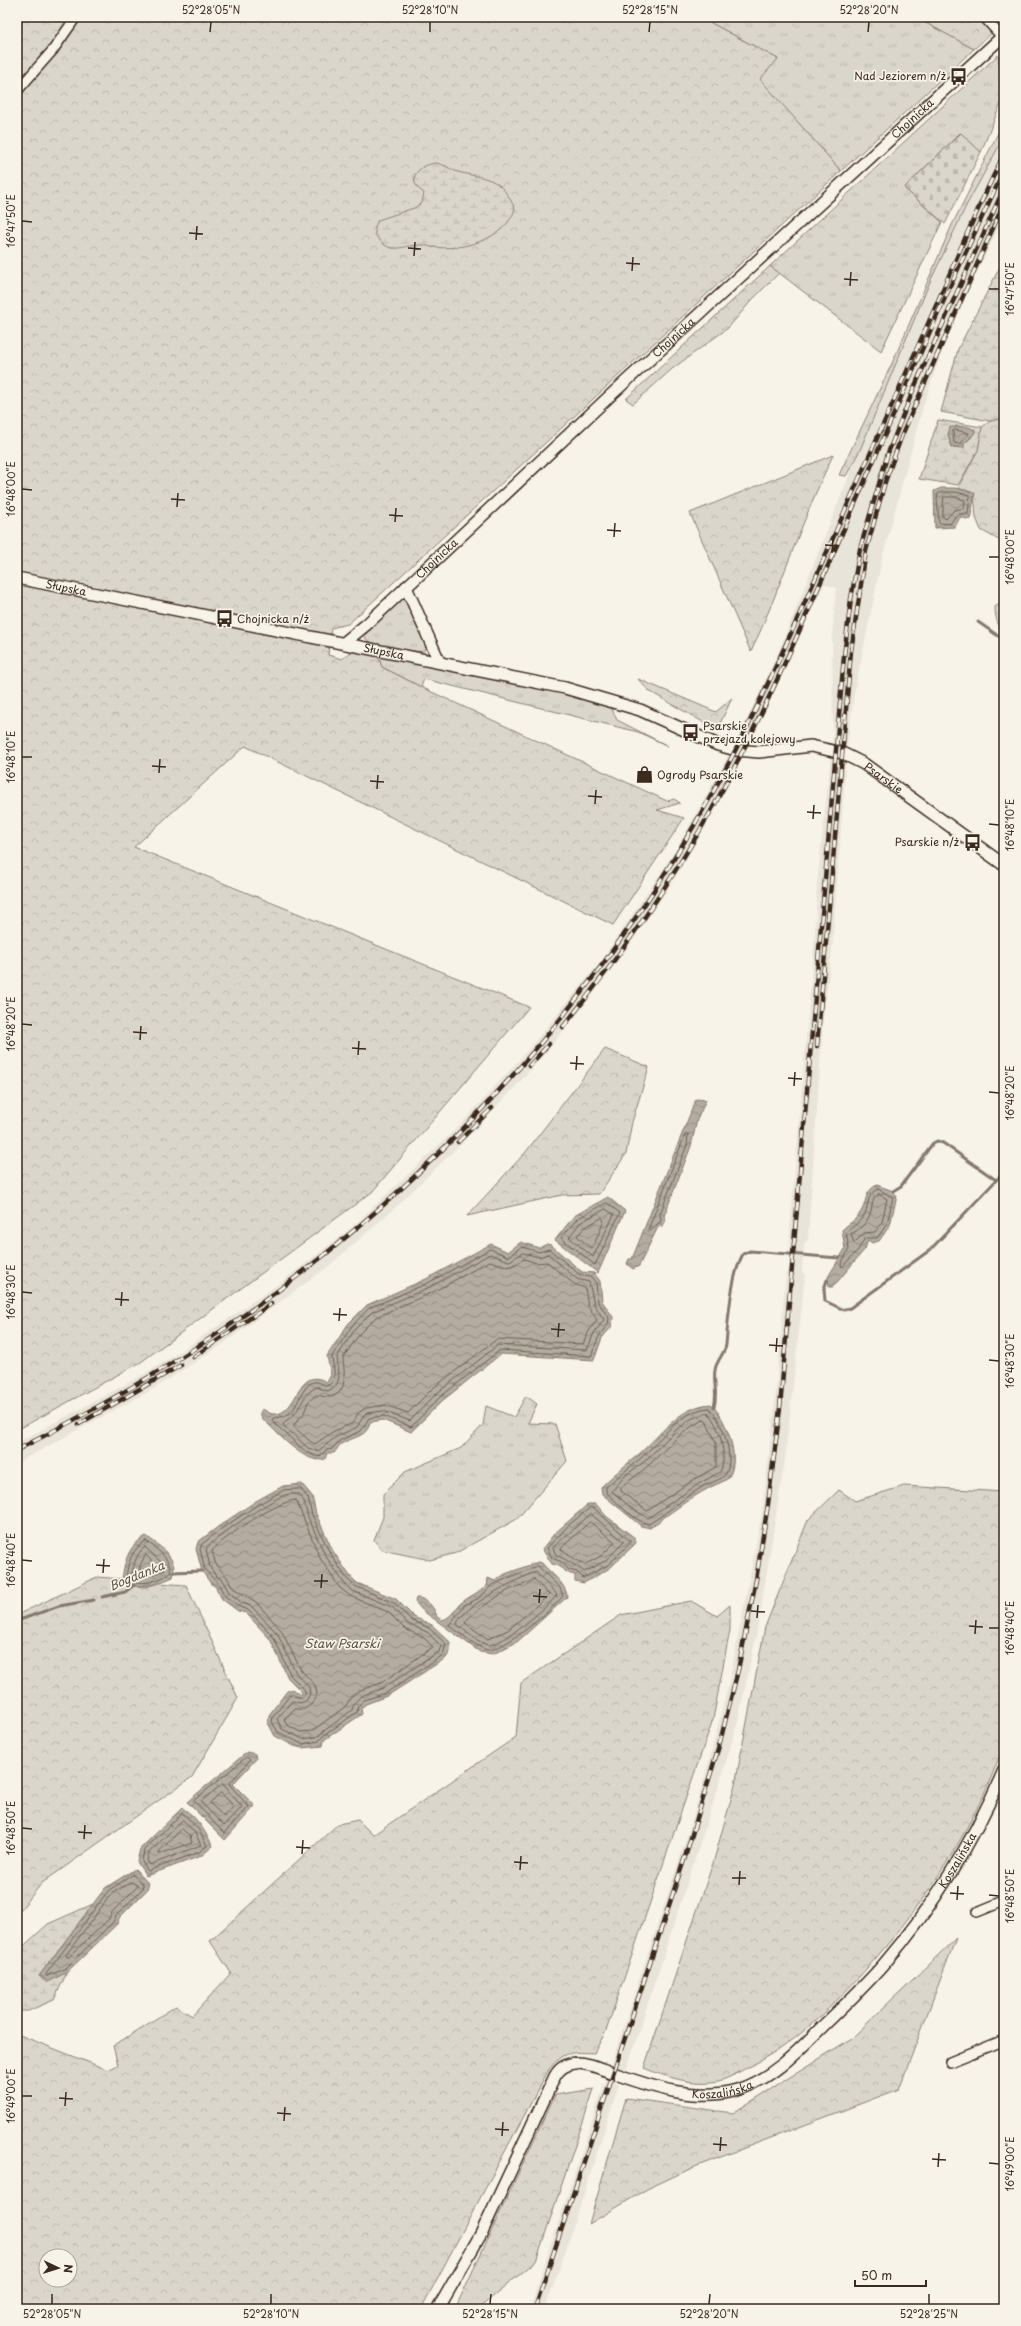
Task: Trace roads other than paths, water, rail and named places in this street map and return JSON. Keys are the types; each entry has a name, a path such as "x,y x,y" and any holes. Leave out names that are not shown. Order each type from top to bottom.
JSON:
{"street":[{"path":"17,91 53,50 76,17"},
{"path":"984,17 1003,36"},
{"name":"Chojnicka","path":"345,642 406,587 612,394 1003,36"},
{"name":"Słupska","path":"17,578 532,680 614,701 651,715 718,745 743,751"},
{"path":"406,587 439,661"},
{"name":"Psarskie","path":"743,751 759,752 811,746 847,755 864,764 1004,865"},
{"name":"Koszalińska","path":"438,2309 478,2240 555,2076 560,2069 570,2064 585,2064 659,2088 697,2094 737,2090 772,2072 802,2047 840,2009 902,1942 934,1897 970,1840 1004,1770"},
{"path":"977,1912 1004,1901"},
{"path":"950,2062 1004,2040"}],"water":[{"path":"950,427 968,427 975,430 974,434 964,444 964,448 951,447 948,434"},
{"path":"941,488 955,488 975,493 970,520 960,517 955,527 935,528 934,491"},
{"path":"696,1099 706,1100 697,1120 691,1146 664,1216 666,1220 663,1226 658,1227 639,1266 633,1269 627,1264 629,1259 632,1259"},
{"path":"877,1185 893,1191 897,1196 890,1225 879,1241 872,1243 868,1240 865,1249 833,1287 829,1287 828,1277 845,1249 842,1230 858,1216 868,1194"},
{"path":"608,1197 625,1211 598,1273 555,1240 574,1216"},
{"path":"521,1242 539,1248 547,1244 551,1245 582,1272 594,1273 600,1281 602,1301 613,1317 612,1326 602,1338 594,1360 501,1354 442,1401 411,1432 383,1420 370,1422 366,1431 344,1442 334,1453 327,1453 325,1459 317,1460 300,1453 283,1439 262,1418 260,1413 262,1409 273,1414 282,1412 288,1407 303,1385 309,1380 317,1378 327,1382 331,1375 327,1356 348,1324 367,1305 426,1279 491,1244 508,1252"},
{"path":"711,1404 717,1410 727,1429 733,1450 732,1470 728,1478 694,1497 650,1528 641,1526 602,1494 601,1487 639,1454 671,1423 689,1410"},
{"name":"Staw Psarski","path":"302,1484 312,1496 316,1514 333,1551 350,1576 357,1583 396,1599 414,1617 432,1625 450,1642 450,1652 446,1658 387,1696 366,1704 361,1708 362,1714 324,1740 323,1746 302,1748 294,1746 275,1736 268,1723 269,1715 287,1691 293,1689 301,1695 302,1692 288,1678 270,1639 246,1613 238,1611 222,1599 215,1586 211,1584 202,1571 196,1549 198,1542 256,1501 283,1486"},
{"path":"588,1504 596,1504 606,1516 635,1538 636,1543 610,1568 584,1583 575,1581 575,1575 552,1564 542,1549 554,1534"},
{"path":"146,1536 157,1544 171,1559 174,1570 173,1577 147,1586 128,1583 122,1579 128,1554 135,1544"},
{"path":"538,1562 542,1563 561,1583 567,1597 517,1642 493,1654 480,1652 423,1611 415,1602 416,1598 427,1601 437,1617 442,1620 450,1615 461,1603 487,1586 488,1578 495,1581 505,1574"},
{"path":"247,1752 255,1754 256,1759 233,1784 255,1806 225,1840 187,1802"},
{"path":"182,1808 192,1815 204,1830 213,1846 201,1856 146,1876 137,1862 140,1849"},
{"path":"135,1869 149,1884 146,1891 119,1918 118,1923 67,1972 48,1982 39,1976 105,1888"}],"waterway":[{"path":"978,622 1004,640"},
{"path":"893,1191 901,1186 933,1143 937,1141 943,1143 996,1180"},
{"path":"827,1280 824,1289 825,1301 844,1310 850,1308 930,1250 1004,1172"},
{"path":"714,1407 716,1397 715,1370 726,1345 733,1286 743,1254 750,1251 839,1258"},
{"name":"Bogdanka","path":"172,1572 202,1571"},
{"name":"Bogdanka","path":"102,1597 125,1592 134,1585"},
{"name":"Bogdanka","path":"17,1621 59,1606 94,1600"}],"railway":[{"path":"17,1450 71,1422 202,1344 305,1270 380,1208 450,1142 516,1072 578,997 635,919 687,838 734,753 787,643 968,231 1004,154"},
{"path":"563,1027 642,922 695,839 728,780 759,719 788,656 937,316 1004,171"},
{"path":"535,2309 686,1854 719,1746 738,1670 756,1580 768,1504 780,1408 844,656 851,599 860,549 888,453 914,388 1004,188"},
{"path":"817,1046 851,651 866,551 885,482 902,435 1004,203"},
{"path":"529,1066 549,1044"},
{"path":"458,1142 492,1108"},
{"path":"193,1357 271,1304"},
{"path":"79,1424 181,1365"}],"place":[{"name":"Nad Jeziorem n/ż","path":"959,76"},
{"name":"Chojnicka n/ż","path":"224,619"},
{"name":"Psarskie przejazd kolejowy","path":"690,732"},
{"name":"Ogrody Psarskie","path":"644,775"},
{"name":"Psarskie n/ż","path":"972,842"}]}
